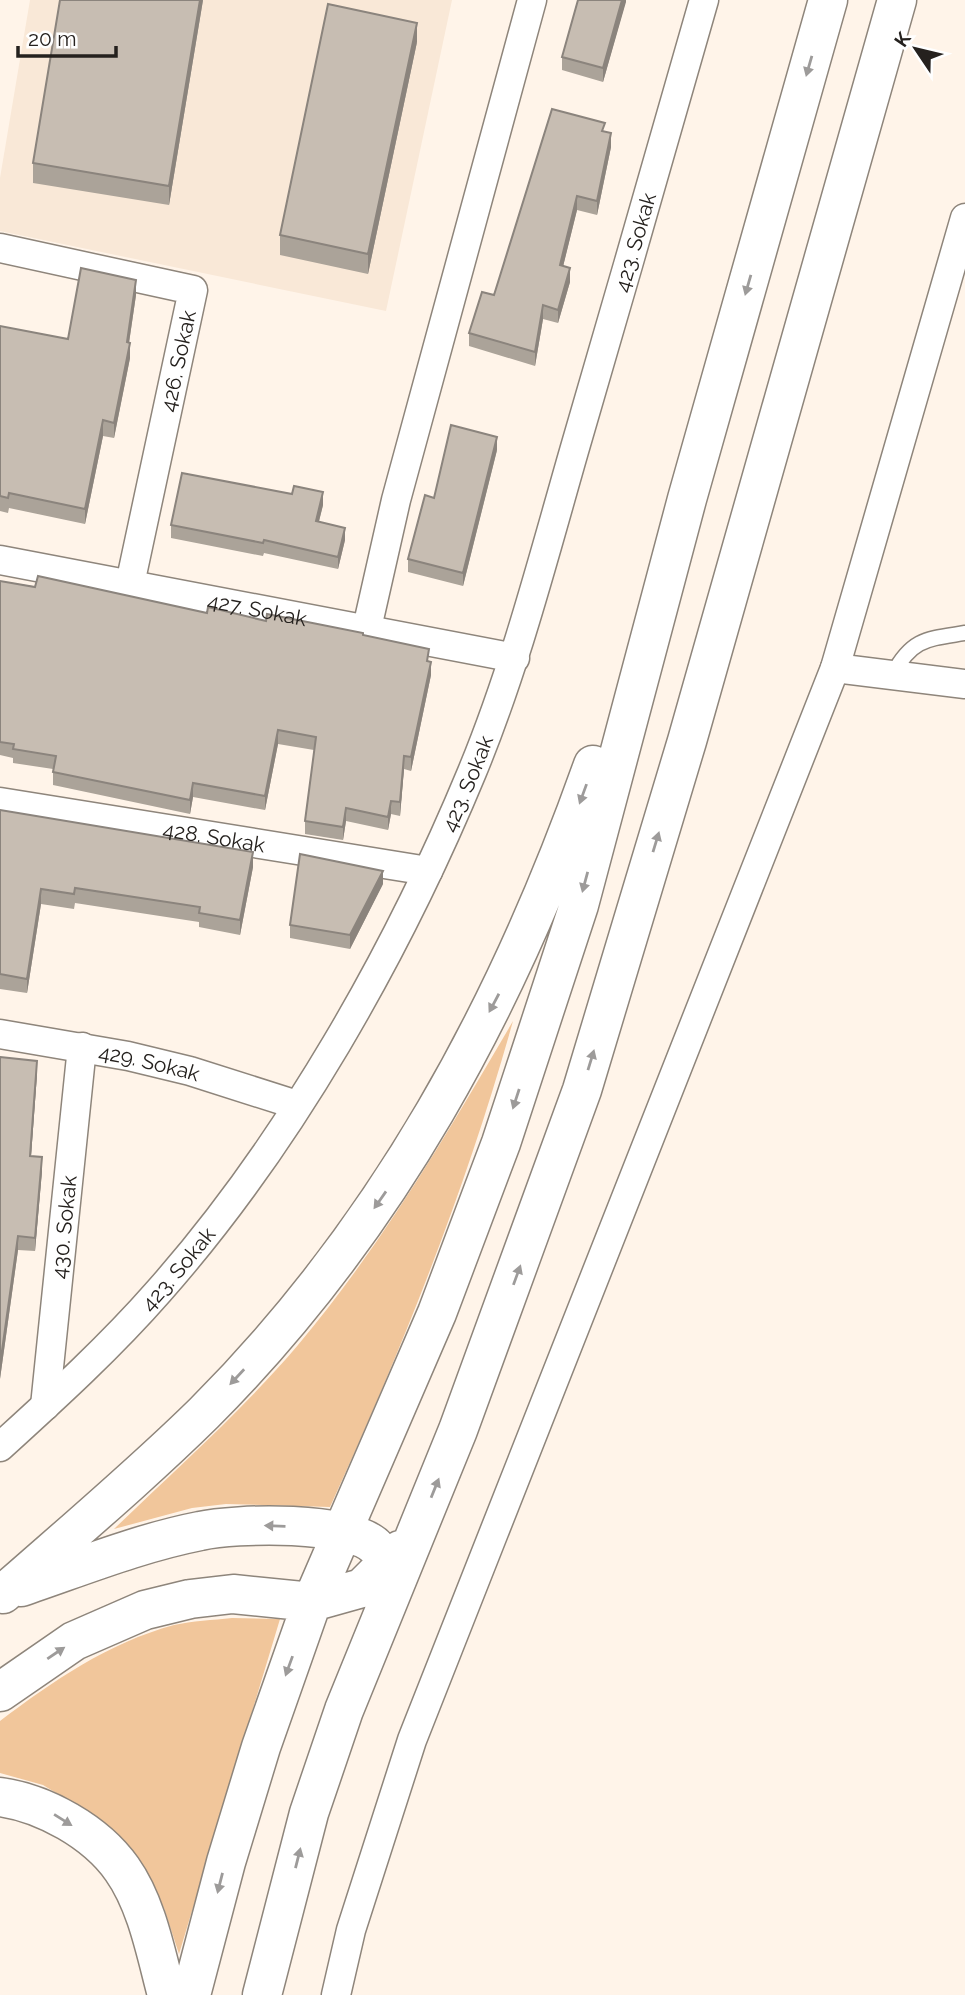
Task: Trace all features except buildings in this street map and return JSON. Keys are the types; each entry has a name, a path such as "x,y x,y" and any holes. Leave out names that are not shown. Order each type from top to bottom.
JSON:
{"highway":[{"path":"191,1995 226,1862 261,1747 312,1602 436,1313 501,1143 579,905 687,499 828,0"},
{"path":"262,1995 309,1813 380,1618 418,1532 515,1280 582,1090 687,741 897,0"},
{"path":"1,1595 204,1413 278,1333 366,1221 408,1160 508,977 561,854 687,499"},
{"path":"1,1595 201,1530 265,1526 343,1530 376,1546 387,1563 380,1618"},
{"path":"0,1692 74,1641 145,1610 190,1599 233,1594 312,1602 362,1588 418,1532"},
{"path":"0,1797 46,1809 99,1845 122,1869 145,1920 167,1995"}],"street":[{"path":"367,628 396,500 532,0"},
{"name":"423. Sokak","path":"0,1447 82,1373 162,1288 208,1231 297,1105 354,1014 428,871 473,771 515,658 704,0"},
{"path":"336,1995 351,1930 412,1740 835,668 959,260 965,218"},
{"name":"426. Sokak","path":"0,248 193,290 130,584"},
{"name":"427. Sokak","path":"0,560 515,658"},
{"path":"835,668 965,684"},
{"name":"428. Sokak","path":"0,802 428,871"},
{"name":"429. Sokak","path":"0,1034 82,1047 190,1071 297,1105"},
{"name":"430. Sokak","path":"45,1406 82,1047"}],"lane":[{"path":"893,674 904,653 928,639 965,633"}],"shaded area":[{"path":"30,0 452,0 386,311 0,231 0,178"},
{"path":"513,1021 475,1146 431,1268 330,1507 226,1504 192,1508 114,1529 254,1393 329,1307 412,1188"},
{"path":"232,1618 280,1619 179,1954 164,1908 148,1878 71,1802 43,1785 0,1773 0,1721 61,1678 126,1642 174,1625"}]}
